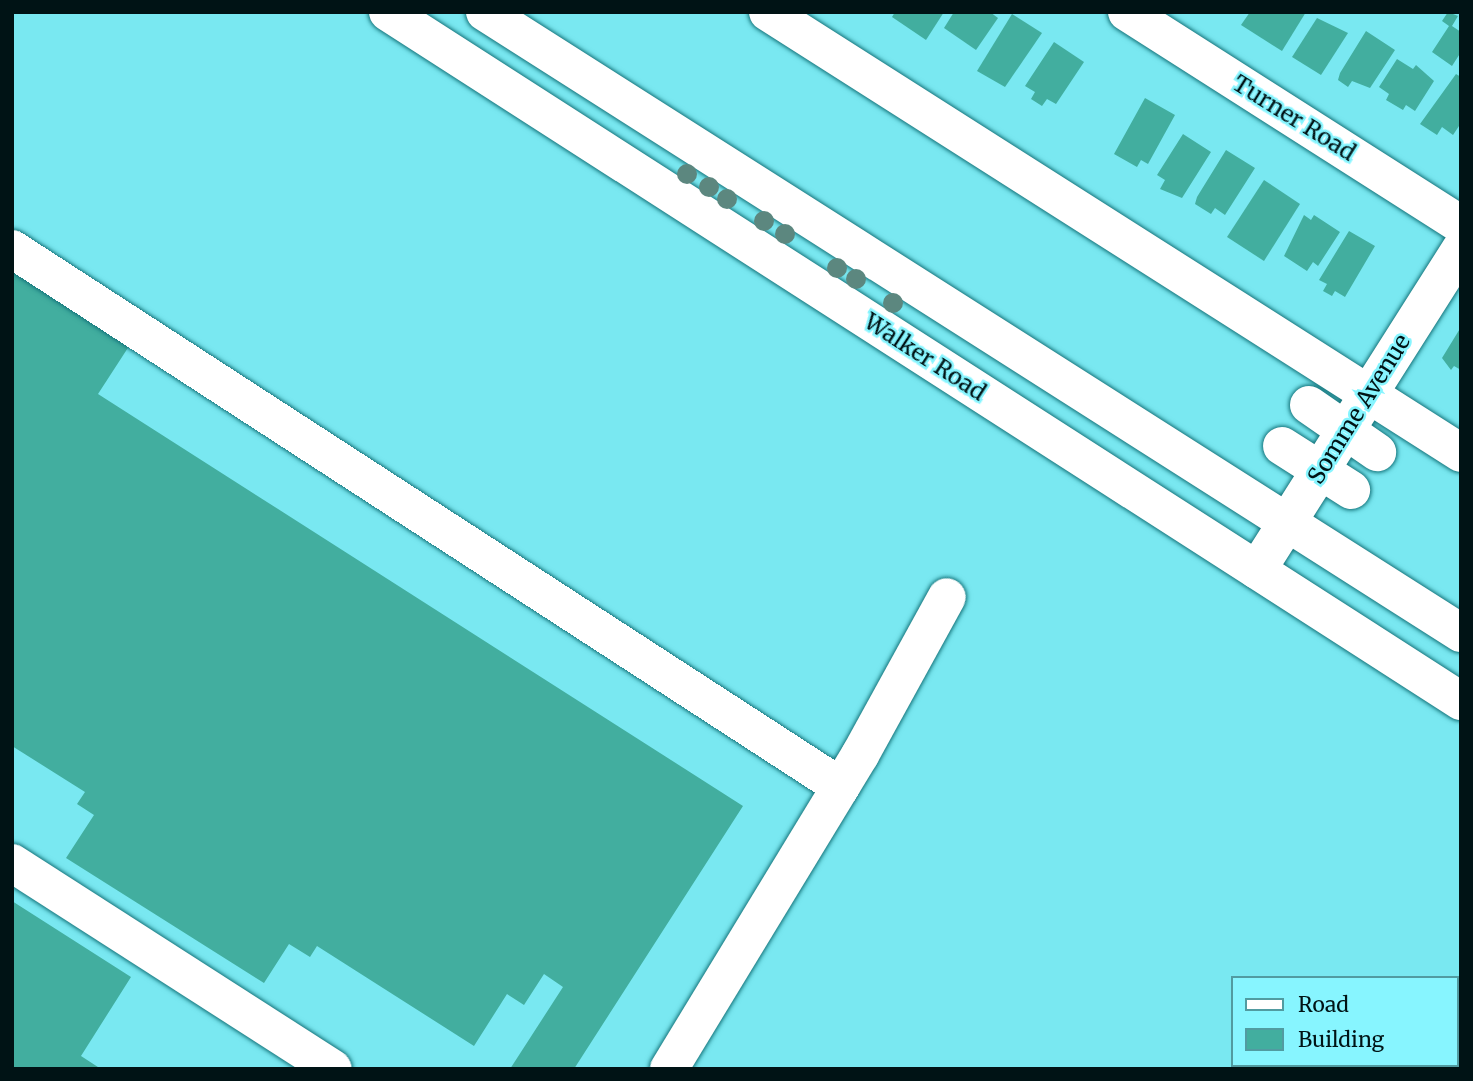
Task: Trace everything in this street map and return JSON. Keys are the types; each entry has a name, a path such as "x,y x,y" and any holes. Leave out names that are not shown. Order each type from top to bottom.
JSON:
{"main road":[{"name":"Walker Road","path":"388,12 1461,701"},
{"path":"485,12 1461,633"},
{"path":"768,12 1461,453"},
{"name":"Turner Road","path":"1127,12 1461,225"},
{"name":"Somme Avenue","path":"1257,570 1287,523 1336,480 1346,430 1461,248"},
{"path":"12,249 841,787"},
{"path":"1309,405 1377,452"},
{"path":"1282,446 1336,480"},
{"path":"669,1069 841,787 947,597"},
{"path":"12,863 333,1069"}],"building":[{"path":"895,12 944,12 926,40 892,17"},
{"path":"954,12 990,12 998,18 976,50 944,28"},
{"path":"1250,12 1306,12 1282,51 1241,25"},
{"path":"1448,12 1458,16 1452,26 1461,32 1461,52 1452,66 1432,52 1449,26 1442,21"},
{"path":"1012,14 1042,33 1005,87 977,71"},
{"path":"1317,18 1348,33 1321,75 1292,57"},
{"path":"1366,31 1395,50 1370,88 1352,81 1348,87 1338,80 1340,73"},
{"path":"1054,42 1084,62 1056,104 1047,99 1042,106 1031,99 1035,92 1025,86"},
{"path":"1397,59 1413,69 1416,65 1434,81 1415,111 1406,105 1403,110 1386,100 1389,94 1379,87"},
{"path":"1456,74 1461,77 1461,123 1453,135 1442,127 1437,135 1420,124"},
{"path":"1145,98 1175,115 1148,164 1141,160 1137,167 1114,154"},
{"path":"1183,134 1211,152 1182,198 1160,189 1165,180 1157,175"},
{"path":"1226,150 1255,168 1225,215 1215,208 1211,214 1195,204"},
{"path":"1264,180 1300,204 1264,261 1227,237"},
{"path":"1304,215 1311,220 1314,215 1340,232 1318,266 1313,262 1307,271 1284,256"},
{"path":"1349,231 1375,246 1345,297 1335,291 1332,296 1323,291 1327,284 1319,280"},
{"path":"12,258 135,337 98,394 743,806 574,1069 510,1069 563,987 544,974 524,1005 507,994 474,1046 317,946 310,957 289,944 264,983 66,858 94,815 77,804 85,792 12,746"},
{"path":"1461,327 1461,370 1454,366 1451,370 1442,358"},
{"path":"12,901 131,977 81,1056 101,1069 12,1069"}]}
